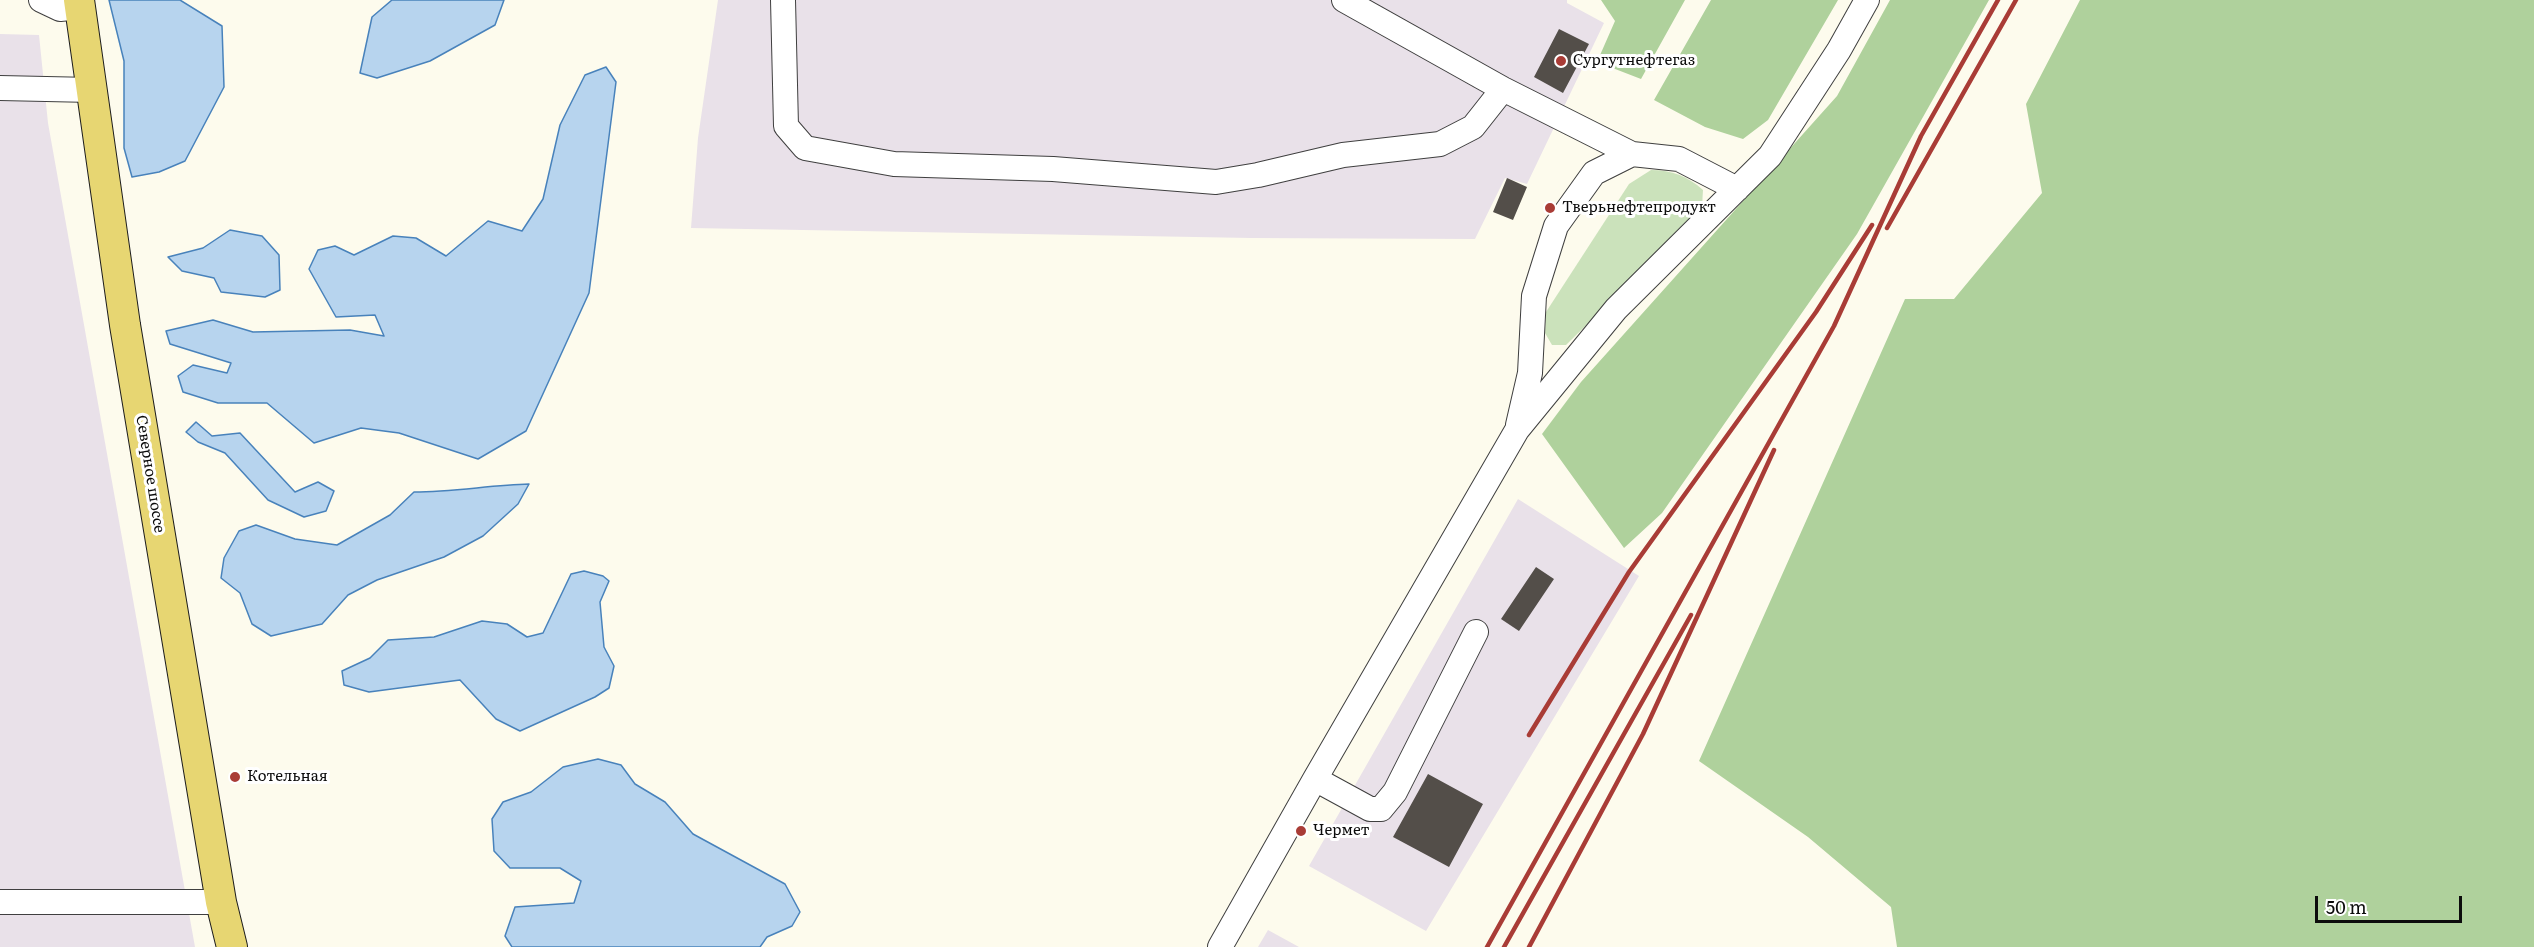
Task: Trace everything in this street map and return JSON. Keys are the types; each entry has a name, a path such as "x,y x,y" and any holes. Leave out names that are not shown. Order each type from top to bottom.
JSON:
{"main road":[{"name":"Северное шоссе","path":"79,4 125,325 221,902 232,947"}],"street":[{"path":"41,0 60,9 79,4"},
{"path":"783,0 786,126 804,148 894,164 1053,169 1216,182 1343,155 1440,144 1473,127 1503,89"},
{"path":"1344,0 1503,89 1632,154 1679,159 1737,189"},
{"path":"1220,947 1315,778 1517,430 1616,309 1770,156 1839,50 1867,0"},
{"path":"0,88 92,90"},
{"path":"1517,430 1530,373 1534,296 1556,226 1594,173 1632,154"},
{"path":"1315,778 1370,809 1381,809 1395,792 1476,632"},
{"path":"0,902 221,902"}],"shaded area":[{"path":"718,0 1567,0 1567,3 1604,23 1527,184 1505,178 1475,239 1251,238 691,228 698,138"},
{"path":"0,34 39,35 48,123 195,947 0,947"},
{"path":"1518,499 1639,576 1426,931 1309,866"},
{"path":"1268,930 1299,947 1258,947"}],"green space":[{"path":"1601,0 1685,0 1641,79 1597,62 1615,21"},
{"path":"1711,0 1838,0 1768,120 1743,139 1705,127 1654,100"},
{"path":"1890,0 1989,0 1857,234 1662,513 1624,548 1542,434 1581,382 1837,96"},
{"path":"2080,0 2534,0 2534,947 1897,947 1891,907 1808,837 1699,761 1905,299 1954,299 2042,193 2026,104"},
{"path":"1651,170 1666,171 1697,185 1703,190 1702,207 1678,235 1566,345 1552,345 1545,333 1546,312 1629,184"}],"water":[{"path":"109,0 180,0 222,26 224,87 185,161 159,172 132,177 124,148 124,61"},
{"path":"392,0 504,0 495,25 430,61 377,78 360,73 372,17"},
{"path":"606,67 616,82 589,293 526,431 478,459 399,433 361,428 314,443 267,403 218,403 183,392 178,376 193,365 227,373 231,363 170,344 166,331 213,320 253,332 350,330 384,336 375,315 336,317 309,269 318,250 335,246 354,255 393,236 416,238 446,256 488,221 522,231 543,199 560,125 585,75"},
{"path":"230,230 262,236 279,255 280,290 265,297 221,292 214,278 182,271 168,257 203,248"},
{"path":"196,422 212,436 240,433 295,492 318,482 334,491 326,511 304,517 268,500 225,453 198,442 186,432"},
{"path":"529,484 518,504 483,536 444,557 377,580 348,595 322,624 271,636 252,624 240,593 221,578 224,558 239,531 256,525 295,539 337,545 390,515 414,492"},
{"path":"584,571 603,576 609,581 600,602 604,647 614,666 609,688 595,697 520,731 496,719 460,680 369,692 344,685 342,671 370,658 388,640 434,637 482,621 507,624 527,637 543,633 571,574"},
{"path":"598,759 621,765 635,784 665,802 693,834 785,884 800,912 792,926 767,937 760,947 512,947 505,936 515,907 574,903 581,881 560,868 510,868 494,851 492,819 503,802 531,792 563,767"}],"building":[{"name":"Сургутнефтегаз","path":"1559,29 1589,44 1563,93 1534,77"},
{"path":"1507,178 1527,187 1513,220 1493,212"},
{"path":"1536,567 1554,579 1519,631 1501,619"},
{"path":"1428,774 1483,804 1449,867 1393,837"}],"railway":[{"path":"1487,947 1834,326 1921,136 1998,0"},
{"path":"1887,228 2016,0"},
{"path":"1529,735 1629,572 1816,312 1872,225"},
{"path":"1529,947 1643,734 1774,450"},
{"path":"1504,947 1691,615"}],"place":[{"name":"Сургутнефтегаз","path":"1561,61"},
{"name":"Тверьнефтепродукт","path":"1550,208"},
{"name":"Котельная","path":"235,777"},
{"name":"Чермет","path":"1301,831"}]}
